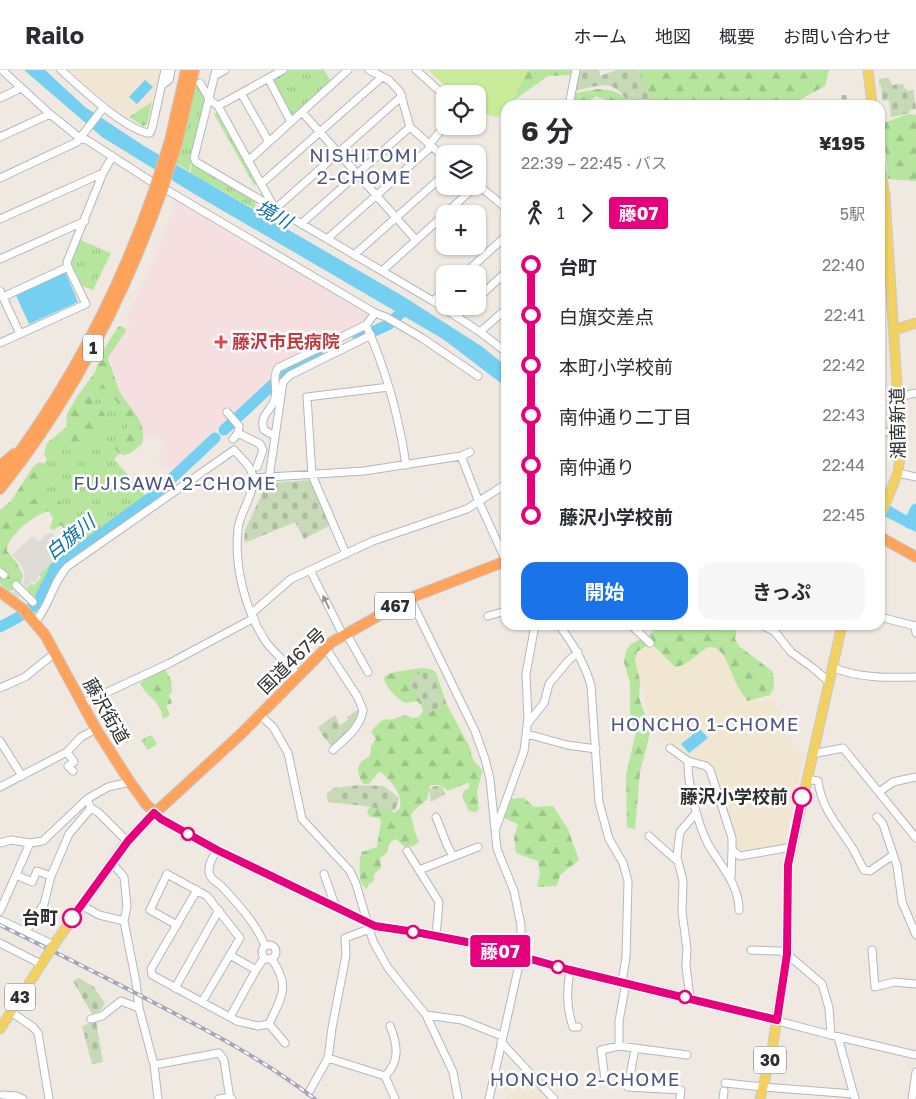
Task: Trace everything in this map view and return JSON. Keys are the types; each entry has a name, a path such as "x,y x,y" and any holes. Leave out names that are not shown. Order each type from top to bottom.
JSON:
{"highway":[{"name":"1","path":"173,142 186,70"},
{"name":"1","path":"0,489 42,434 91,353 125,285 139,252 194,70"},
{"name":"1","path":"0,478 68,379 102,316 159,188"},
{"path":"0,466 23,447"},
{"path":"885,540 916,557"},
{"name":"国道467号","path":"154,813 260,715 325,647 344,634 410,598 501,563"},
{"name":"藤沢街道","path":"0,592 35,622 55,653 96,729 130,782 154,813"}],"main road":[{"path":"868,70 871,100"},
{"name":"湘南新道","path":"885,196 901,448 898,473 885,505"},
{"path":"894,330 916,323"},
{"name":"30","path":"760,1099 772,1050 787,954 788,865 841,630"},
{"name":"43","path":"0,1029 81,905 128,841 154,813"}],"street":[{"path":"2,70 50,114 159,188 175,195 376,313 397,323 446,353 478,376"},
{"path":"61,70 103,109 144,133 150,132 152,128 165,70"},
{"path":"162,85 169,80 170,70"},
{"path":"226,70 215,73 210,100 194,158 196,162 433,301 501,345"},
{"path":"218,106 283,70"},
{"path":"248,160 348,70"},
{"path":"369,70 389,80 402,96 410,128 436,151"},
{"path":"416,70 436,88"},
{"path":"570,100 576,70"},
{"path":"261,184 382,76"},
{"path":"268,78 291,122"},
{"path":"200,82 210,100 218,106 275,209"},
{"path":"0,98 21,88"},
{"path":"241,93 269,142"},
{"path":"275,209 402,96"},
{"path":"0,178 77,142 103,109"},
{"path":"302,112 416,240"},
{"path":"0,137 50,114"},
{"path":"301,224 410,128"},
{"path":"327,239 430,146 438,135"},
{"path":"0,343 86,304 67,262 103,173 112,157"},
{"path":"0,219 103,173"},
{"path":"354,255 436,182"},
{"path":"486,192 501,204"},
{"path":"455,205 466,195"},
{"path":"0,259 84,221"},
{"path":"382,271 436,222"},
{"path":"474,265 501,241"},
{"path":"20,334 1,294 68,266"},
{"path":"486,291 501,277"},
{"path":"274,436 264,430 262,423 265,414 274,400 276,391 275,372 281,366 366,325 376,313"},
{"path":"480,332 501,313"},
{"path":"366,325 382,364 401,427 406,465"},
{"path":"269,478 283,382 290,375 371,335"},
{"path":"346,554 312,475 307,397 388,387"},
{"path":"898,397 916,393"},
{"path":"229,414 239,426 235,436 260,444 263,450 257,467"},
{"path":"885,432 900,432"},
{"path":"35,622 43,614 61,574 68,566 234,450 250,468 253,478 252,489 238,527 237,549 240,581 253,616 267,643 298,674"},
{"path":"253,478 312,475 406,465 461,456 470,452"},
{"path":"461,456 501,550"},
{"path":"898,473 916,477"},
{"path":"82,704 170,663 253,616 285,583 310,570 373,541 460,512 501,487"},
{"path":"310,570 344,634 368,672"},
{"path":"16,585 34,602"},
{"path":"410,598 475,731 485,759 490,779 498,849 514,891 521,925 521,956 489,1099"},
{"path":"488,616 501,613"},
{"path":"885,618 915,626 916,633"},
{"path":"496,828 524,751 528,723 526,674 534,630"},
{"path":"563,630 578,652 587,671 591,686 599,802 609,839 623,863 628,881 626,957 619,1021 619,1046"},
{"path":"636,630 650,643"},
{"path":"771,630 792,652 828,681"},
{"path":"325,647 357,696 363,710 358,725 333,750"},
{"path":"528,723 544,703 549,684 578,652"},
{"path":"0,688 25,677 55,653"},
{"path":"832,667 852,674 916,677"},
{"path":"260,715 273,728 288,752 302,819 306,826 350,871 370,926 373,941 388,968 426,1015 453,1072 458,1099"},
{"path":"0,787 67,752 81,737 96,729"},
{"path":"527,734 567,745 596,749"},
{"path":"0,741 22,776"},
{"path":"670,748 688,761 706,766 710,770 732,838 730,877"},
{"path":"812,754 843,748 916,838"},
{"path":"67,752 74,762 68,766 73,771"},
{"path":"688,761 696,813 708,844 730,877 739,903 739,910"},
{"path":"879,792 893,782 916,777"},
{"path":"806,779 818,780 822,802 837,828 854,850 864,870 870,871 893,854"},
{"path":"0,843 11,840 30,843 43,841 87,798 108,787 130,782"},
{"path":"87,798 91,808 99,813 128,841"},
{"path":"26,931 44,904 50,876 69,834 91,808"},
{"path":"154,813 161,819 217,850 370,926 436,936 521,956 570,970 916,1055"},
{"path":"690,998 686,966 687,949 682,912 683,881 677,857 679,835 696,813"},
{"path":"436,817 447,845 454,856"},
{"path":"877,817 883,824 893,854 902,902 916,935"},
{"path":"650,836 674,859 677,857"},
{"path":"0,911 30,843"},
{"path":"419,870 478,847"},
{"path":"732,850 740,856 792,847"},
{"path":"217,850 208,869 211,879 223,888 258,931 265,946"},
{"path":"407,851 439,902 436,936"},
{"path":"112,862 124,877 127,906 124,921 139,1008 154,1065 158,1099"},
{"path":"16,875 32,882 37,870 50,876"},
{"path":"177,925 150,910 168,874 210,899 240,938 202,1002"},
{"path":"324,874 336,908"},
{"path":"197,890 151,969 152,975 237,1021 258,1026 269,1024"},
{"path":"81,905 99,915 124,921"},
{"path":"175,988 219,910"},
{"path":"0,920 26,931 53,946"},
{"path":"309,1092 328,1058 346,955 345,938 370,926"},
{"path":"0,943 43,961"},
{"path":"230,1017 256,970 268,958 275,956 275,949 270,945 265,946"},
{"path":"265,946 262,952 278,968 283,982 281,997 269,1024"},
{"path":"751,950 779,951 787,954 822,984 829,1008 831,1035"},
{"path":"872,950 875,987 894,982 916,984"},
{"path":"230,955 256,970"},
{"path":"570,970 566,992 567,1002 573,1027 578,1027"},
{"path":"91,1019 102,1016 121,1001 139,1008"},
{"path":"10,1012 33,1027 38,1033 49,1099"},
{"path":"426,1015 462,1020 502,1039 554,1099"},
{"path":"269,1024 285,1044"},
{"path":"385,1076 389,1072 398,1052 390,1026"},
{"path":"725,1082 763,1088 854,1096 838,1037"},
{"path":"605,1079 601,1050 619,1046 687,1054"},
{"path":"635,1048 628,1087 681,1090 680,1099"},
{"path":"154,1065 219,1054 224,1060 231,1098 219,1099"},
{"path":"328,1058 385,1076 395,1099"},
{"path":"912,1099 916,1072"},
{"path":"723,1099 724,1091"},
{"path":"3,1095 16,1096 23,1099"}],"shaded area":[{"path":"69,70 161,70 147,124 143,126 115,108"},
{"name":"藤沢市民病院","path":"177,201 367,314 367,319 352,329 273,366 270,371 270,380 176,468 165,467 158,458 165,445 160,439 141,435 136,420 139,417 122,394 108,355 130,323 126,318 153,262"},
{"path":"53,533 60,545 53,550 57,558 38,576 35,583 32,581 26,589 35,599 33,602 21,595 18,599 0,586 0,583 9,591 14,592 24,582 24,572 21,564 12,555 32,536 40,542 46,534"},
{"path":"729,640 755,692 758,702 774,698 789,739 804,756 784,845 742,854 736,848 711,767 688,759 672,744 659,736 641,688 634,656 640,650 656,644"},
{"path":"531,1077 551,1099 505,1099"}],"green space":[{"path":"283,70 324,70 332,83 292,118 272,80"},
{"path":"428,70 528,70 513,100 501,100 501,114 498,117 486,113 486,85 444,85"},
{"path":"528,70 576,70 572,75 548,76 512,100"},
{"path":"580,70 599,70 600,76 617,70 638,70 651,100 627,100 618,90 606,85 574,91"},
{"path":"639,70 829,70 825,86 799,100 648,100"},
{"path":"889,78 892,85 903,84 905,89 909,91 913,89 916,109 910,110 910,113 891,117 889,100 882,100 879,79"},
{"path":"197,79 208,99 189,171 175,163"},
{"path":"598,89 608,90 617,92 626,100 606,100 596,96 591,100 574,100 576,93"},
{"path":"841,95 846,95 847,100 841,100"},
{"path":"152,102 147,124 143,126 129,117"},
{"path":"218,111 259,183 254,185 214,114"},
{"path":"909,114 916,115 916,181 888,179 885,122"},
{"path":"192,164 255,201 256,210 190,173"},
{"path":"80,240 111,253 93,290 82,286 71,262"},
{"path":"121,326 126,331 108,360 121,394 141,423 143,429 142,444 125,455 115,449 115,443 127,430 126,420 111,394 102,388 99,390 94,404 104,413 106,421 98,432 87,430 89,445 82,452 67,451 62,447 53,458 47,459 44,454 47,443 66,427 67,414 95,372 102,352 118,327"},
{"path":"105,366 138,437 114,459 145,495 107,525 77,545 58,505 7,512 37,475"},
{"path":"39,462 44,464 42,476 20,505 24,506 45,495 50,496 60,502 76,525 93,521 98,529 87,536 85,540 52,568 39,594 35,596 31,595 27,589 30,584 34,585 41,578 39,574 46,565 65,553 70,545 70,540 61,525 53,530 50,528 53,518 49,511 37,516 16,533 8,545 7,551 17,563 23,576 20,585 6,592 0,586 0,510 11,501 33,467"},
{"path":"312,480 329,526 304,539 295,522 244,543 245,530 267,483"},
{"path":"654,630 736,630 735,639 739,646 773,672 774,687 770,695 747,701 736,684 727,662 719,650 714,648 709,647 686,663 675,667 650,644 637,652 635,661 640,681 639,698 650,733 640,772 635,829 627,827 626,775 636,732 630,713 630,683 624,662 627,649 631,644 649,635"},
{"path":"423,668 433,670 436,673 447,705 470,748 472,757 483,770 477,791 479,809 476,812 469,811 462,796 464,791 469,788 469,783 448,791 441,785 431,785 427,798 411,815 419,842 413,846 405,847 396,839 391,842 387,853 380,858 381,868 374,874 374,881 369,884 367,889 360,879 360,858 362,852 377,847 381,821 379,818 370,817 367,811 372,805 384,807 394,813 400,808 400,798 396,789 382,773 379,772 369,784 363,784 358,768 362,761 370,756 371,746 376,739 371,731 381,721 405,715 412,718 419,717 423,711 417,701 405,703 395,695 385,683 385,676 394,672"},
{"path":"165,669 171,680 172,692 169,695 172,703 166,706 170,715 163,719 156,702 140,683"},
{"path":"427,672 433,674 444,705 427,714 419,698 411,688 410,676"},
{"path":"359,709 362,710 358,719 350,730 332,747 318,727 335,715 340,725 348,720 347,717"},
{"path":"151,735 157,744 148,750 141,740"},
{"path":"359,785 384,786 399,798 395,810 389,811 328,802 327,793 334,788"},
{"path":"434,786 442,786 445,794 431,802 429,790"},
{"path":"524,798 534,807 553,806 568,829 579,860 560,875 557,886 537,887 540,873 538,861 516,853 514,838 518,824 502,817 506,799"},
{"path":"79,978 94,987 105,1004 99,1012 92,1014 73,981"},
{"path":"96,1021 103,1062 92,1064 82,1026"}],"water":[{"path":"24,70 45,70 85,107 144,146 406,298 481,346 501,362 501,383 443,339 196,195 102,137"},
{"path":"145,80 153,87 137,104 129,97"},
{"path":"64,269 78,302 29,324 14,291"},
{"path":"885,503 916,521 916,532 885,516"},
{"path":"700,729 708,738 689,753 681,744"}],"waterway":[{"name":"白旗川","path":"358,338 388,325 406,308"},
{"name":"白旗川","path":"224,430 284,374 319,357"},
{"name":"白旗川","path":"0,627 33,607 39,600 56,567 153,496 215,438"},
{"path":"909,523 916,509"}],"railway":[{"path":"0,925 125,987 224,1040 261,1062 315,1099"}],"bus line":[{"name":"藤07","path":"72,918 128,841 154,813 161,819 217,850 367,924 472,943 570,970 777,1020 787,954 788,865 802,797"}],"place":[{"name":"藤沢市民病院","path":"221,342"},
{"name":"藤沢小学校前","path":"802,797"},
{"name":"台町","path":"72,918"}],"district":[{"name":"NISHITOMI 2-CHOME","path":"364,166"},
{"name":"FUJISAWA 2-CHOME","path":"175,483"},
{"name":"HONCHO 1-CHOME","path":"705,724"},
{"name":"HONCHO 2-CHOME","path":"585,1079"}],"water label":[{"name":"境川","path":"274,214"}]}
